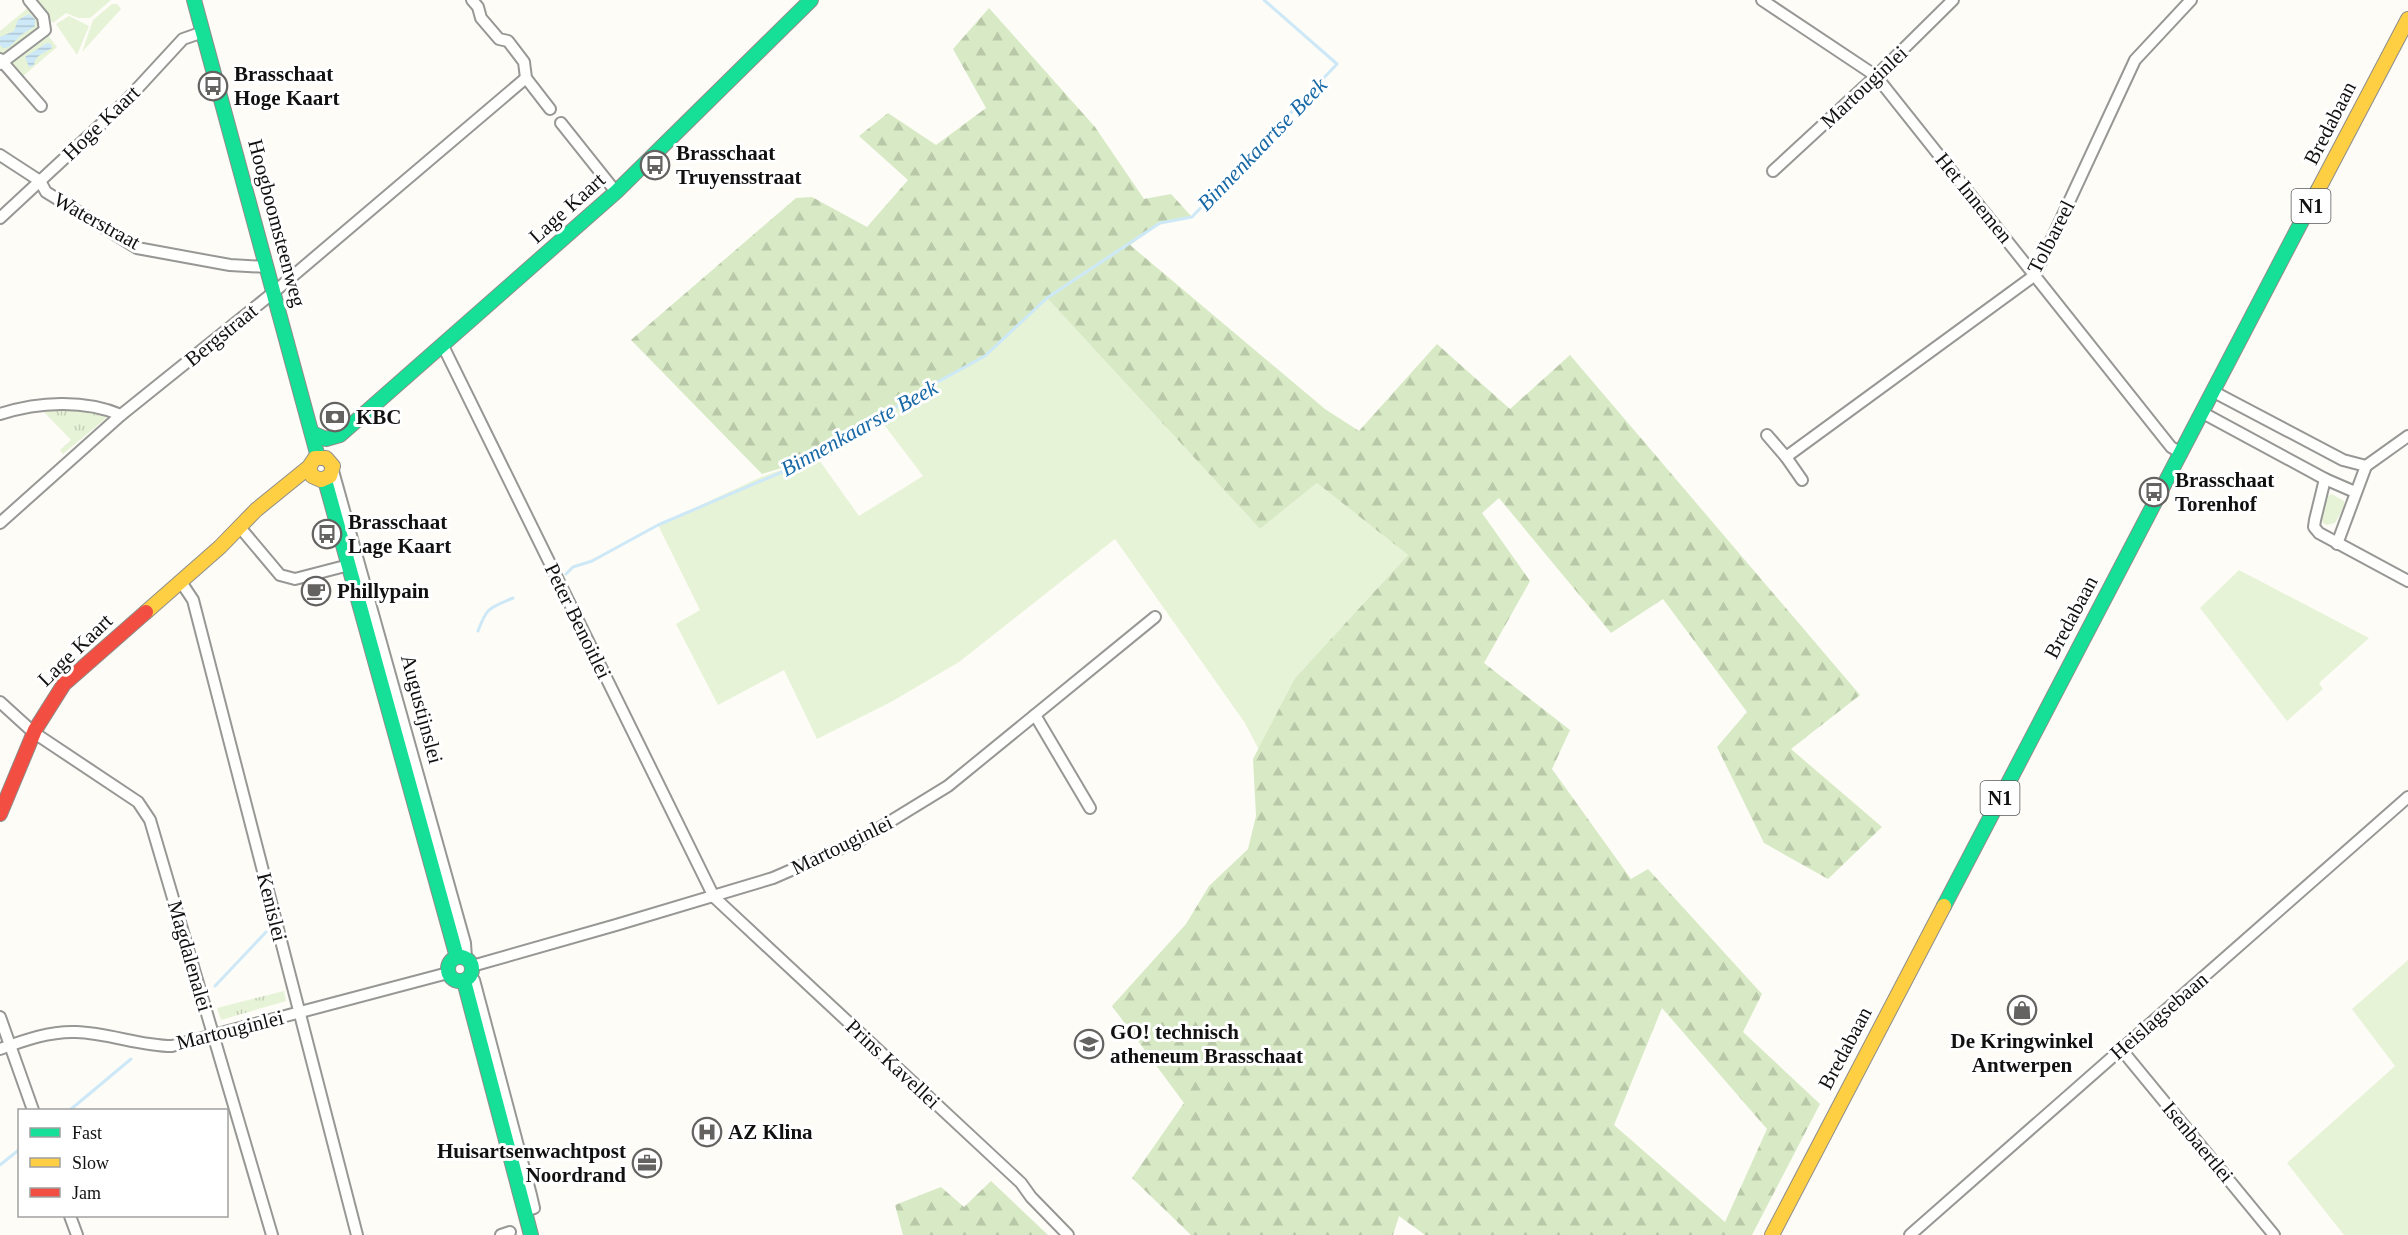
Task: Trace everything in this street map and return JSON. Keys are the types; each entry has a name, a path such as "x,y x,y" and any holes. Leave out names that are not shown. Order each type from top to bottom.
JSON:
{"street":[{"path":"29,0 43,17 45,30 1,62 41,106"},
{"name":"Hoogboomsteenweg","path":"194,0 321,468"},
{"path":"472,0 478,7 481,18 500,39 508,41 524,62 525,78 550,109"},
{"name":"Lage Kaart","path":"220,547 321,468 334,454 340,435 616,192 811,0"},
{"name":"Het Innemen","path":"1762,0 1876,76 2171,447 2181,453"},
{"name":"Martouginlei","path":"1773,171 1876,76 1953,0"},
{"name":"Tolbareel","path":"1786,457 2035,275 2135,60 2191,0"},
{"name":"Bredabaan","path":"1772,1235 2408,20"},
{"name":"Hoge Kaart","path":"0,218 123,104 183,39 203,32"},
{"name":"Bergstraat","path":"0,523 121,415 274,292 525,78"},
{"path":"561,123 616,192"},
{"name":"Waterstraat","path":"0,155 40,181 46,192 137,248 230,265 267,267"},
{"name":"Peter Benoitlei","path":"443,346 714,897"},
{"path":"2214,392 2343,460 2366,466"},
{"path":"0,414 29,406 54,404 102,409 121,415"},
{"path":"2203,413 2355,492"},
{"path":"312,433 326,439 340,435"},
{"path":"1767,435 1802,480"},
{"path":"2337,544 2366,466 2408,436"},
{"name":"Lage Kaart","path":"0,814 33,732 46,707 64,684 181,582 256,510 304,469 321,468"},
{"name":"Augustijnslei","path":"321,468 466,968 529,1209 531,1235"},
{"name":"Augustijnslei","path":"321,468 459,921 466,968"},
{"path":"2325,478 2314,527 2325,538 2408,581"},
{"path":"243,531 280,574 288,578 295,579 349,565"},
{"name":"Kenislei","path":"181,582 193,600 357,1235"},
{"name":"Martouginlei","path":"466,968 714,897 772,878 860,840 948,786 1155,616"},
{"name":"Magdalenalei","path":"0,702 33,732 138,802 146,812 153,829 272,1235"},
{"path":"1035,715 1090,808"},
{"name":"Heislagsebaan","path":"1910,1235 2408,797"},
{"name":"Prins Kavellei","path":"714,897 1021,1183 1031,1197 1068,1235"},
{"path":"448,973 452,979 466,968"},
{"name":"Martouginlei","path":"5,1047 62,1032 93,1034 159,1046 172,1046 448,973"},
{"path":"0,1017 5,1047 33,1109"},
{"name":"Isenbaertlei","path":"2121,1049 2274,1235"},
{"path":"71,1217 77,1235"}],"green space":[{"path":"35,0 111,0 90,18 78,18 66,13 53,23"},
{"path":"112,4 117,4 121,9 82,52 93,20"},
{"path":"29,7 39,20 41,27 4,57 0,52 0,31"},
{"path":"989,8 1095,127 1144,199 1171,194 1192,217 1160,223 1130,245 1325,409 1359,431 1437,344 1510,409 1570,355 1860,695 1791,749 1882,827 1828,879 1764,843 1717,747 1747,712 1663,599 1611,633 1499,498 1482,513 1530,581 1484,663 1570,730 1552,769 1631,879 1648,869 1762,994 1743,1032 1820,1104 1752,1235 1425,1235 1399,1216 1393,1235 1191,1235 1132,1178 1184,1103 1112,1006 1186,924 1209,886 1248,849 1256,816 1253,759 1295,678 1408,555 1317,483 1260,529 1047,298 985,356 923,390 817,457 762,474 631,340 796,198 812,197 867,227 908,180 859,136 888,113 936,145 986,108 953,49","holes":["1662,1008 1767,1129 1725,1222 1614,1125"]},
{"path":"69,16 89,26 77,55 56,24"},
{"path":"47,34 57,47 22,77 9,63"},
{"path":"1047,298 1260,529 1317,483 1408,555 1295,678 1259,750 1245,723 1115,539 959,662 891,702 817,739 784,670 718,705 676,624 700,610 658,525 761,477 817,457 859,516 923,476 879,418 985,356"},
{"path":"40,408 76,408 110,415 63,454 60,450 71,440"},
{"path":"2332,494 2344,501 2344,507 2335,523 2327,525 2321,518 2328,496"},
{"path":"2239,570 2369,638 2319,683 2323,689 2287,721 2200,608"},
{"path":"2408,960 2408,1235 2344,1235 2287,1163 2395,1066 2352,1009"},
{"path":"284,991 286,1001 221,1020 217,1008"},
{"path":"991,1181 1048,1235 903,1235 895,1205 941,1187 964,1207"}],"water":[{"path":"29,14 35,19 35,26 9,47 3,48 0,45 0,37 14,31 18,20"},
{"path":"47,43 51,44 52,48 38,57 34,65 29,67 25,57"}],"waterway":[{"name":"Binnenkaarste Beek","path":"566,574 573,567 592,561 658,525 817,457 923,390 985,356 1047,298 1160,223 1192,217 1337,64 1264,0"},
{"name":"Binnenkaarste Beek","path":"478,631 490,609 513,598"},
{"name":"Binnenkaarste Beek","path":"215,986 266,932"},
{"name":"Binnenkaarste Beek","path":"71,1109 131,1059"},
{"name":"Binnenkaarste Beek","path":"0,1165 18,1151"}],"traffic: fast":[{"path":"194,0 318,457"},
{"path":"312,433 326,439 340,435 616,192 811,0"},
{"path":"1944,906 2318,190"},
{"path":"325,480 457,957"},
{"path":"460,957 469,960 472,969 469,978 460,981 451,978 448,969 451,960 460,957"},
{"path":"464,981 531,1235"}],"traffic: slow":[{"path":"2318,190 2408,19"},
{"path":"146,612 220,547 256,510 309,467 315,458 326,458 333,466 330,476 321,480 312,476 309,467"},
{"path":"1772,1235 1944,906"}],"traffic: jam":[{"path":"0,814 35,730 64,684 146,612"}],"place":[{"name":"Brasschaat Hoge Kaart","path":"213,86"},
{"name":"Brasschaat Truyensstraat","path":"655,165"},
{"name":"KBC","path":"335,417"},
{"name":"Brasschaat Torenhof","path":"2154,492"},
{"name":"Brasschaat Lage Kaart","path":"327,534"},
{"name":"Phillypain","path":"316,591"},
{"name":"De Kringwinkel Antwerpen","path":"2022,1010"},
{"name":"GO! technisch atheneum Brasschaat","path":"1089,1044"},
{"name":"AZ Klina","path":"707,1132"},
{"name":"Huisartsenwachtpost Noordrand","path":"647,1163"}],"water label":[{"name":"Binnenkaartse Beek","path":"1262,144"}]}
